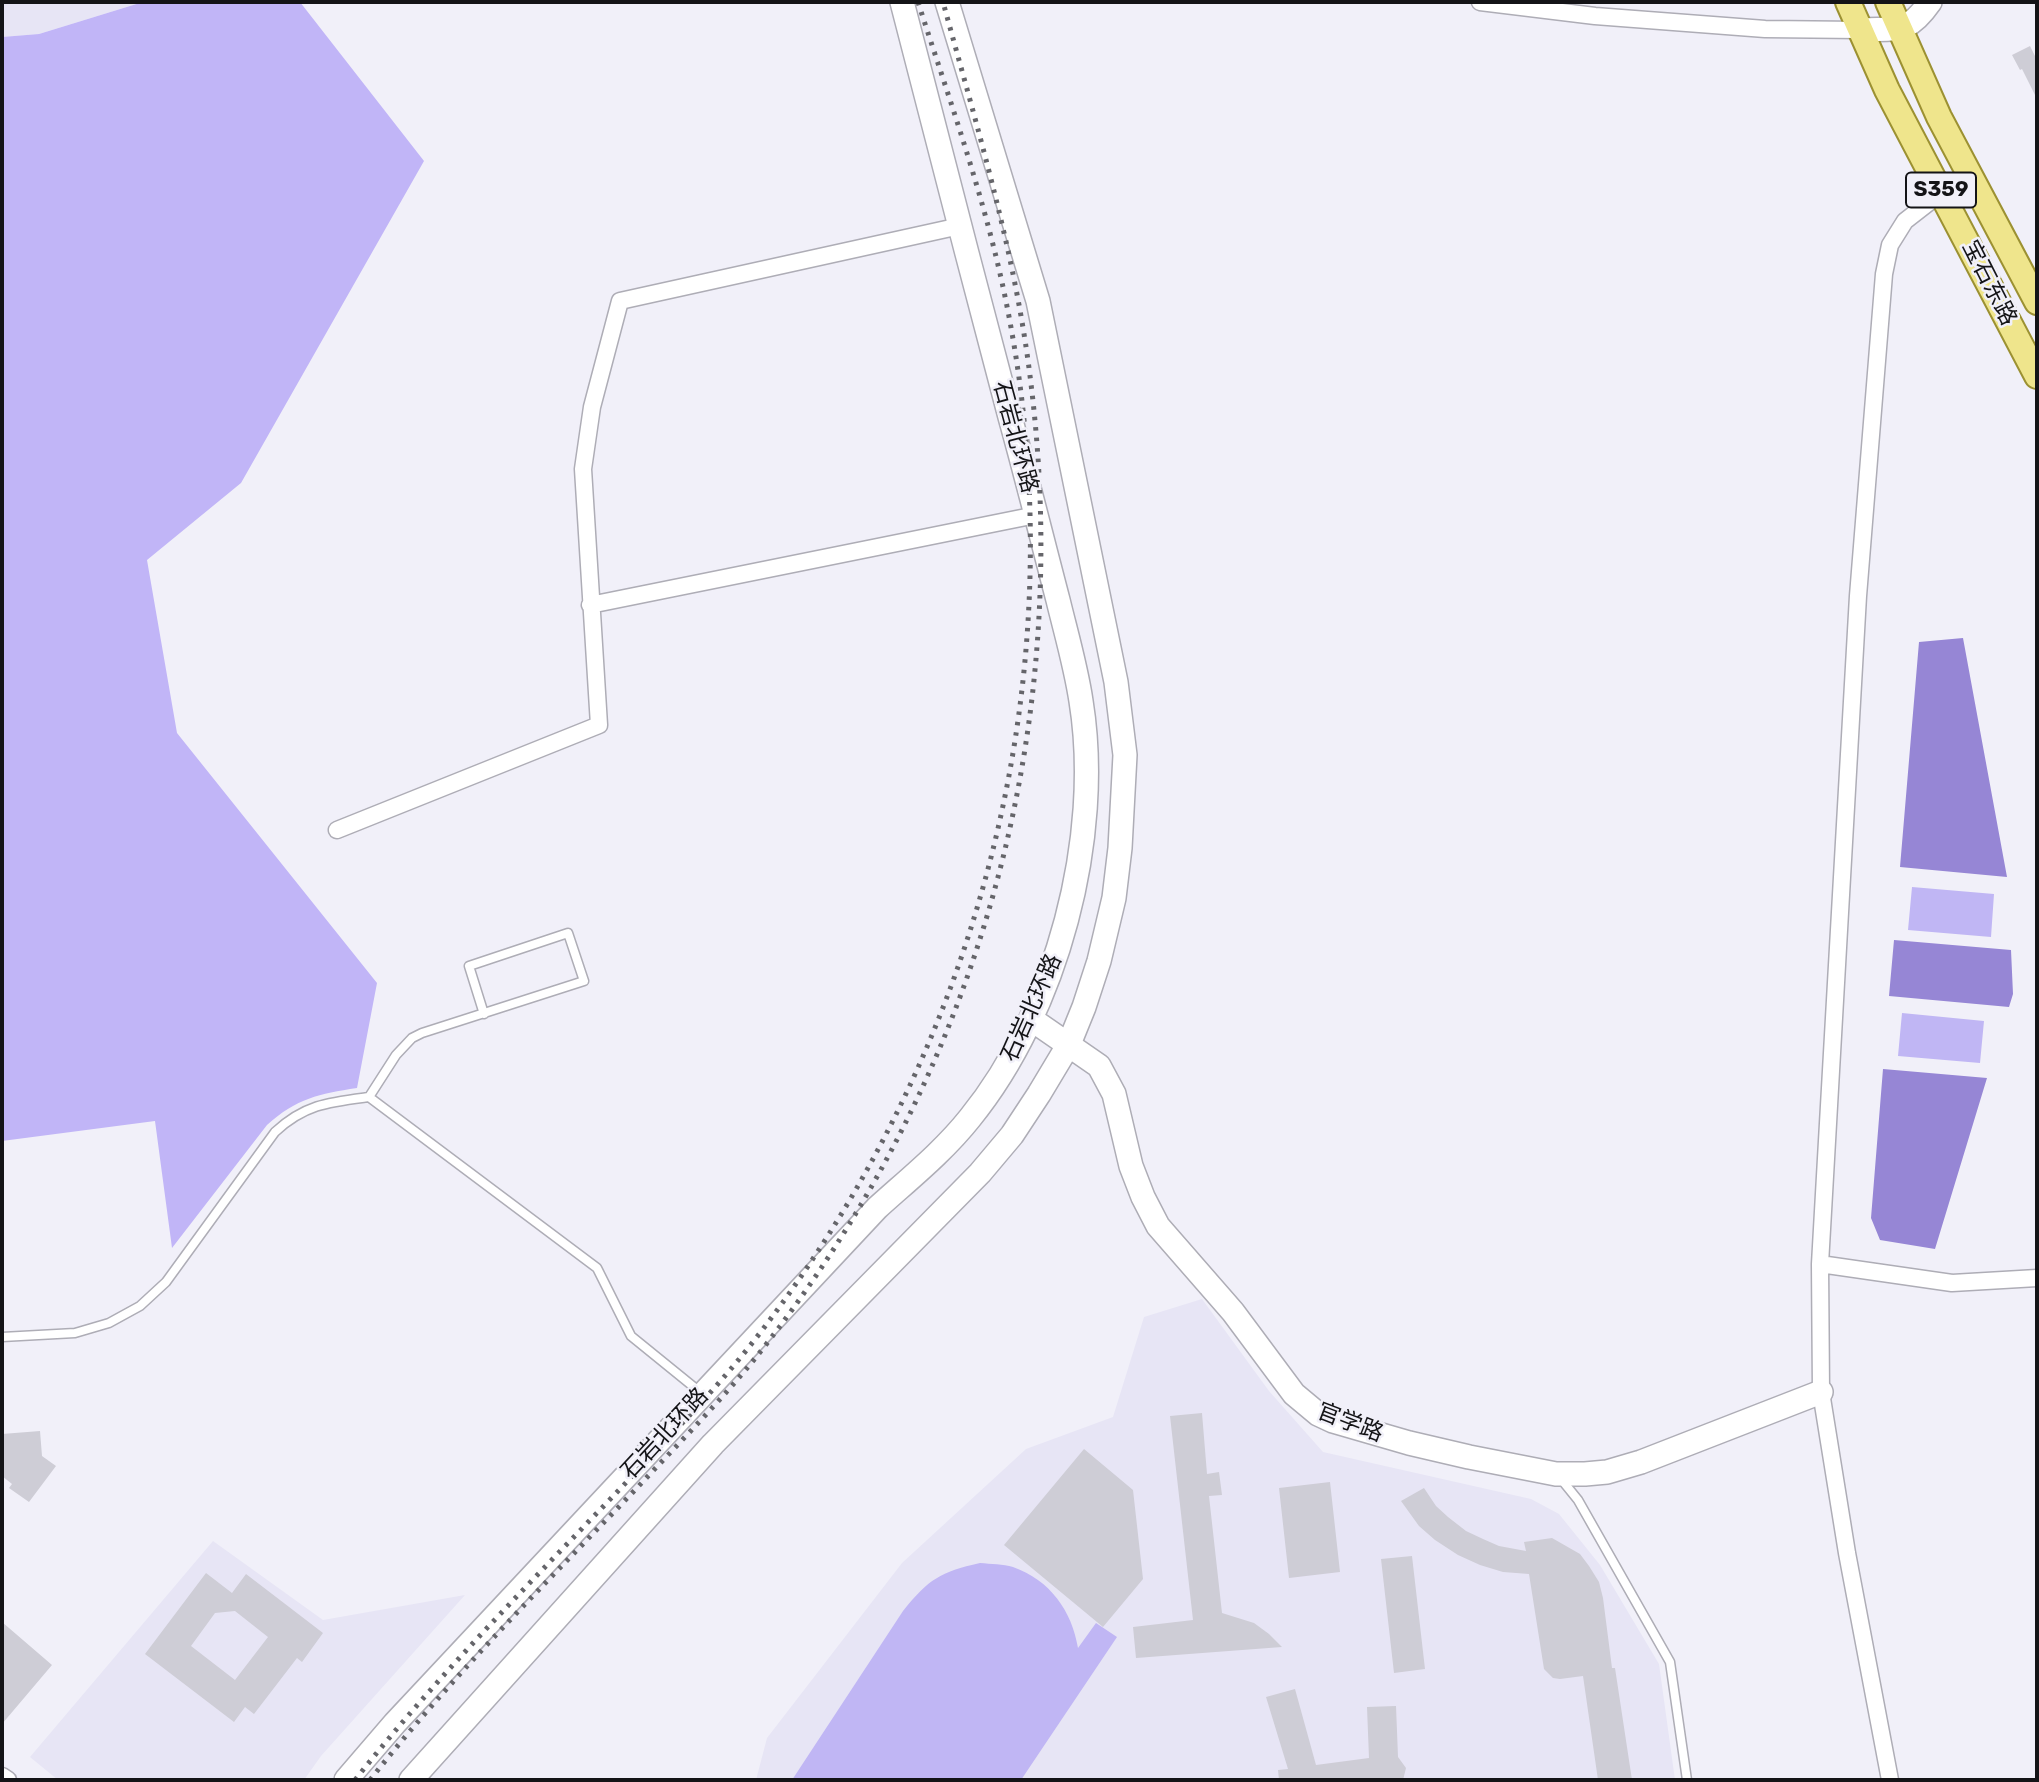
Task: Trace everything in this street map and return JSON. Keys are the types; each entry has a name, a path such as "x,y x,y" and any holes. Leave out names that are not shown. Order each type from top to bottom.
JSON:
{"main road":[{"name":"石岩北环路","path":"346,1780 395,1723 877,1208 937,1155 971,1117 1001,1075 1031,1019 1058,952 1072,897 1081,842 1085,793 1082,703 1037,515 902,2"},
{"name":"石岩北环路","path":"411,1780 713,1444 979,1173 1012,1135 1069,1044 1099,961 1114,898 1121,848 1125,755 1116,682 1038,301 947,2"},
{"name":"宝石东路","path":"1848,2 1887,90 2037,376"},
{"path":"1860,30 1894,10 1913,23 1930,2"},
{"name":"宝石东路","path":"1894,10 1939,117 2037,302"},
{"name":"官学路","path":"1031,1019 1099,1066 1114,1094 1131,1166 1158,1226 1233,1312 1284,1382 1304,1404 1333,1421 1409,1443 1556,1474 1607,1472 1641,1462 1821,1392"}],"street":[{"path":"1480,2 1595,16 1752,28 1860,30"},
{"path":"1890,1780 1847,1553 1821,1392 1820,1264 1857,596 1884,274 1890,245 1905,221 1968,172"},
{"path":"337,830 599,725 583,469 592,407 620,301 960,226"},
{"path":"590,605 1037,515"},
{"path":"1820,1264 1952,1283 2037,1278"},
{"path":"2,1776 8,1780"}],"lane":[{"path":"369,1097 396,1055 412,1038 584,981 568,933 469,966 484,1014"},
{"path":"2,1337 75,1333 109,1323 140,1306 166,1282 275,1132 289,1119 305,1109 323,1104 369,1097 597,1268 631,1336 703,1394"},
{"path":"1556,1474 1578,1500 1670,1662 1687,1780"}],"shaded area":[{"path":"2,2 143,2 39,34 2,37"},
{"path":"143,2 300,2 424,161 241,483 147,560 177,733 377,983 357,1088 299,1103 267,1125 172,1248 155,1121 2,1141 2,37 39,34"},
{"path":"1963,638 2007,877 1900,867 1919,642"},
{"path":"1912,887 1994,894 1991,937 1908,930"},
{"path":"1894,940 2011,950 2013,994 2009,1007 1889,996"},
{"path":"1902,1013 1984,1021 1980,1063 1898,1056"},
{"path":"1883,1069 1987,1078 1935,1249 1880,1240 1871,1218"},
{"path":"1202,1299 1269,1391 1323,1452 1531,1499 1559,1514 1600,1565 1659,1664 1675,1780 756,1780 767,1738 902,1563 1026,1449 1113,1417 1144,1317"},
{"path":"213,1541 323,1620 465,1595 321,1756 304,1780 58,1780 30,1757"},
{"path":"980,1563 1013,1567 1038,1580 1065,1610 1078,1648 1096,1623 1117,1637 1021,1780 792,1780 912,1600 936,1578"}],"building":[{"path":"2030,46 2037,60 2037,99 2012,55"},
{"path":"1202,1413 1207,1474 1219,1472 1222,1495 1209,1496 1222,1613 1254,1623 1282,1647 1136,1658 1133,1627 1193,1620 1170,1416"},
{"path":"40,1431 42,1456 56,1466 29,1502 9,1488 12,1484 2,1476 2,1434"},
{"path":"1084,1449 1133,1490 1143,1579 1103,1627 1004,1545"},
{"path":"1330,1482 1340,1572 1289,1578 1279,1488"},
{"path":"1424,1488 1436,1506 1466,1531 1499,1546 1526,1551 1524,1542 1552,1538 1580,1554 1589,1566 1599,1582 1603,1598 1612,1668 1615,1668 1632,1780 1598,1780 1583,1676 1553,1678 1544,1669 1529,1574 1503,1572 1480,1565 1435,1540 1419,1526 1401,1501"},
{"path":"1412,1556 1425,1669 1394,1673 1381,1559"},
{"path":"206,1573 232,1593 246,1574 323,1633 302,1662 297,1658 254,1714 245,1707 234,1722 145,1654","holes":["235,1611 268,1637 235,1680 191,1646 215,1613"]},
{"path":"2,1622 52,1665 2,1724"},
{"path":"1295,1689 1316,1765 1369,1758 1367,1707 1396,1706 1398,1757 1406,1768 1403,1780 1279,1780 1278,1770 1288,1769 1266,1697"}],"railway":[{"path":"355,1780 451,1667 686,1419 749,1347 828,1235 895,1117 949,992 990,862 1017,729 1029,594 1027,458 1010,322 1002,281 969,160 918,2"},
{"path":"370,1780 465,1668 728,1391 757,1356 833,1249 898,1137 951,1020 992,898 1021,773 1037,645 1041,515 1031,384 1016,287 982,144 943,2"}]}
